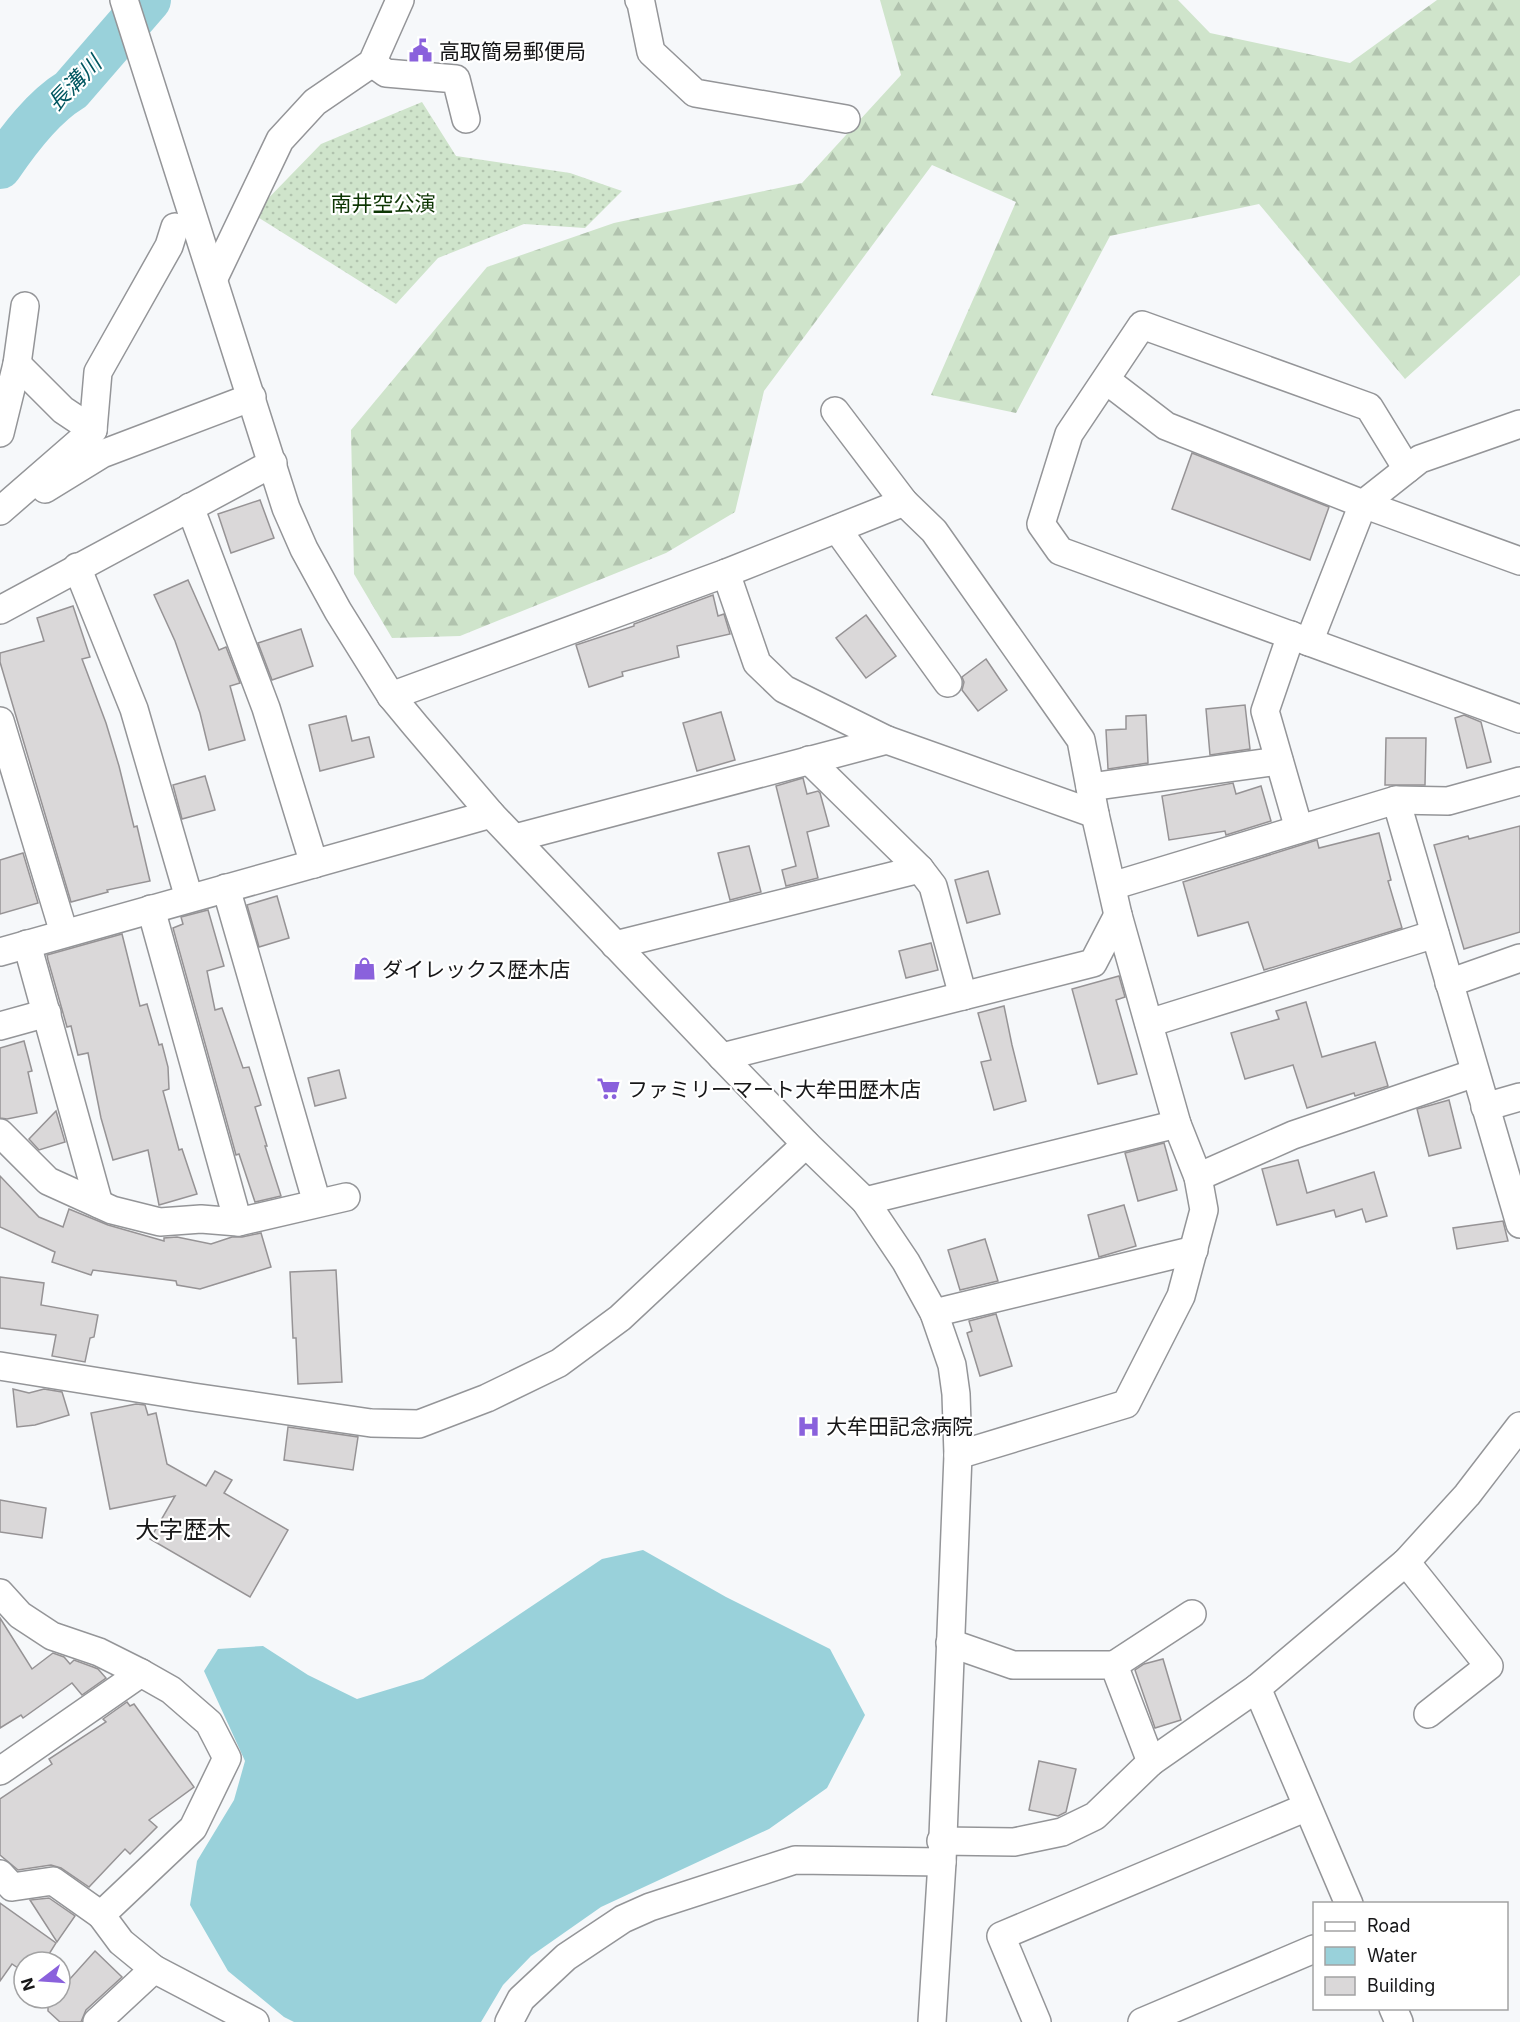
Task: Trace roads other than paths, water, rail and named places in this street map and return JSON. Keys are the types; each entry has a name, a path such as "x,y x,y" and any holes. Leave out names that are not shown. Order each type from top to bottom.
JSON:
{"street":[{"path":"124,0 286,508 304,549 338,611 391,696 491,814 806,1144 865,1201 906,1262 933,1313 952,1365 956,1394 958,1455 932,2022"},
{"path":"213,278 280,140 315,102 372,63 400,0"},
{"path":"639,0 651,52 695,93 846,119"},
{"path":"372,63 386,73 456,79 466,119"},
{"path":"0,511 93,430 98,372 169,246 175,227"},
{"path":"0,433 17,364 25,306"},
{"path":"1407,469 1369,408 1142,325 1069,434 1041,524 1060,551 1520,719"},
{"path":"17,364 63,410 93,430"},
{"path":"1106,380 1166,426 1363,504 1520,561"},
{"path":"0,516 102,454 252,397"},
{"path":"835,411 904,502 934,531 1081,740 1095,814 1119,915 1177,1124 1198,1177 1204,1210 1181,1296 1126,1404 958,1455"},
{"path":"1299,830 1265,711 1363,504 1420,459 1520,424"},
{"path":"0,610 273,463"},
{"path":"391,696 726,573 904,502"},
{"path":"190,507 266,708 314,864"},
{"path":"837,528 948,683"},
{"path":"77,567 134,709 189,898"},
{"path":"726,573 757,663 784,689 887,740 1095,814"},
{"path":"0,720 64,933"},
{"path":"515,838 887,740"},
{"path":"809,760 920,869 933,886 963,996"},
{"path":"1090,787 1280,761"},
{"path":"1112,886 1396,800 1448,801 1520,781"},
{"path":"1396,800 1520,1224"},
{"path":"0,952 491,814"},
{"path":"615,945 920,869"},
{"path":"226,888 317,1203"},
{"path":"150,909 238,1222"},
{"path":"722,1057 1092,963 1119,915"},
{"path":"1149,1023 1435,934"},
{"path":"27,944 99,1204"},
{"path":"1449,983 1520,958"},
{"path":"0,1026 46,1013"},
{"path":"1198,1177 1293,1135 1474,1073"},
{"path":"1485,1107 1520,1097"},
{"path":"865,1201 1177,1124"},
{"path":"0,1133 48,1181 112,1210 160,1222 201,1219 238,1222 346,1197"},
{"path":"0,1366 371,1423 419,1424 487,1398 559,1364 620,1318 806,1144"},
{"path":"933,1313 1194,1250"},
{"path":"509,2022 521,2000 566,1957 623,1919 650,1907 795,1860 941,1851 1014,1842 1062,1832 1095,1816 1151,1762 1257,1688 1406,1562 1467,1495 1520,1426"},
{"path":"1406,1562 1489,1666 1428,1714"},
{"path":"0,1593 20,1615 52,1636 99,1652 171,1690 209,1723 227,1758 193,1828 101,1915"},
{"path":"950,1643 1014,1665 1114,1665 1192,1614"},
{"path":"1114,1665 1151,1762"},
{"path":"0,1771 141,1673"},
{"path":"1257,1688 1348,1902"},
{"path":"1037,2022 1001,1936 1308,1807"},
{"path":"0,1874 12,1887 53,1881 101,1915 121,1942 154,1970 255,2022"},
{"path":"1142,2022 1313,1949"},
{"path":"97,2022 154,1970"}],"water":[{"path":"643,1550 726,1597 830,1649 865,1715 827,1788 769,1829 601,1907 531,1956 503,1985 481,2022 294,2022 284,2017 228,1971 190,1905 197,1861 234,1800 245,1761 204,1671 218,1649 263,1646 308,1675 357,1699 423,1679 602,1559"}],"waterway":[{"name":"長溝川","path":"0,167 32,124 51,105 71,90 149,0"}],"place":[{"name":"高取簡易郵便局","path":"421,51"},
{"name":"ダイレックス歴木店","path":"364,969"},
{"name":"ファミリーマート大牟田歴木店","path":"609,1089"},
{"name":"大牟田記念病院","path":"808,1426"}],"district":[{"name":"大字歴木","path":"183,1529"}],"park label":[{"name":"南井空公演","path":"383,203"}]}
